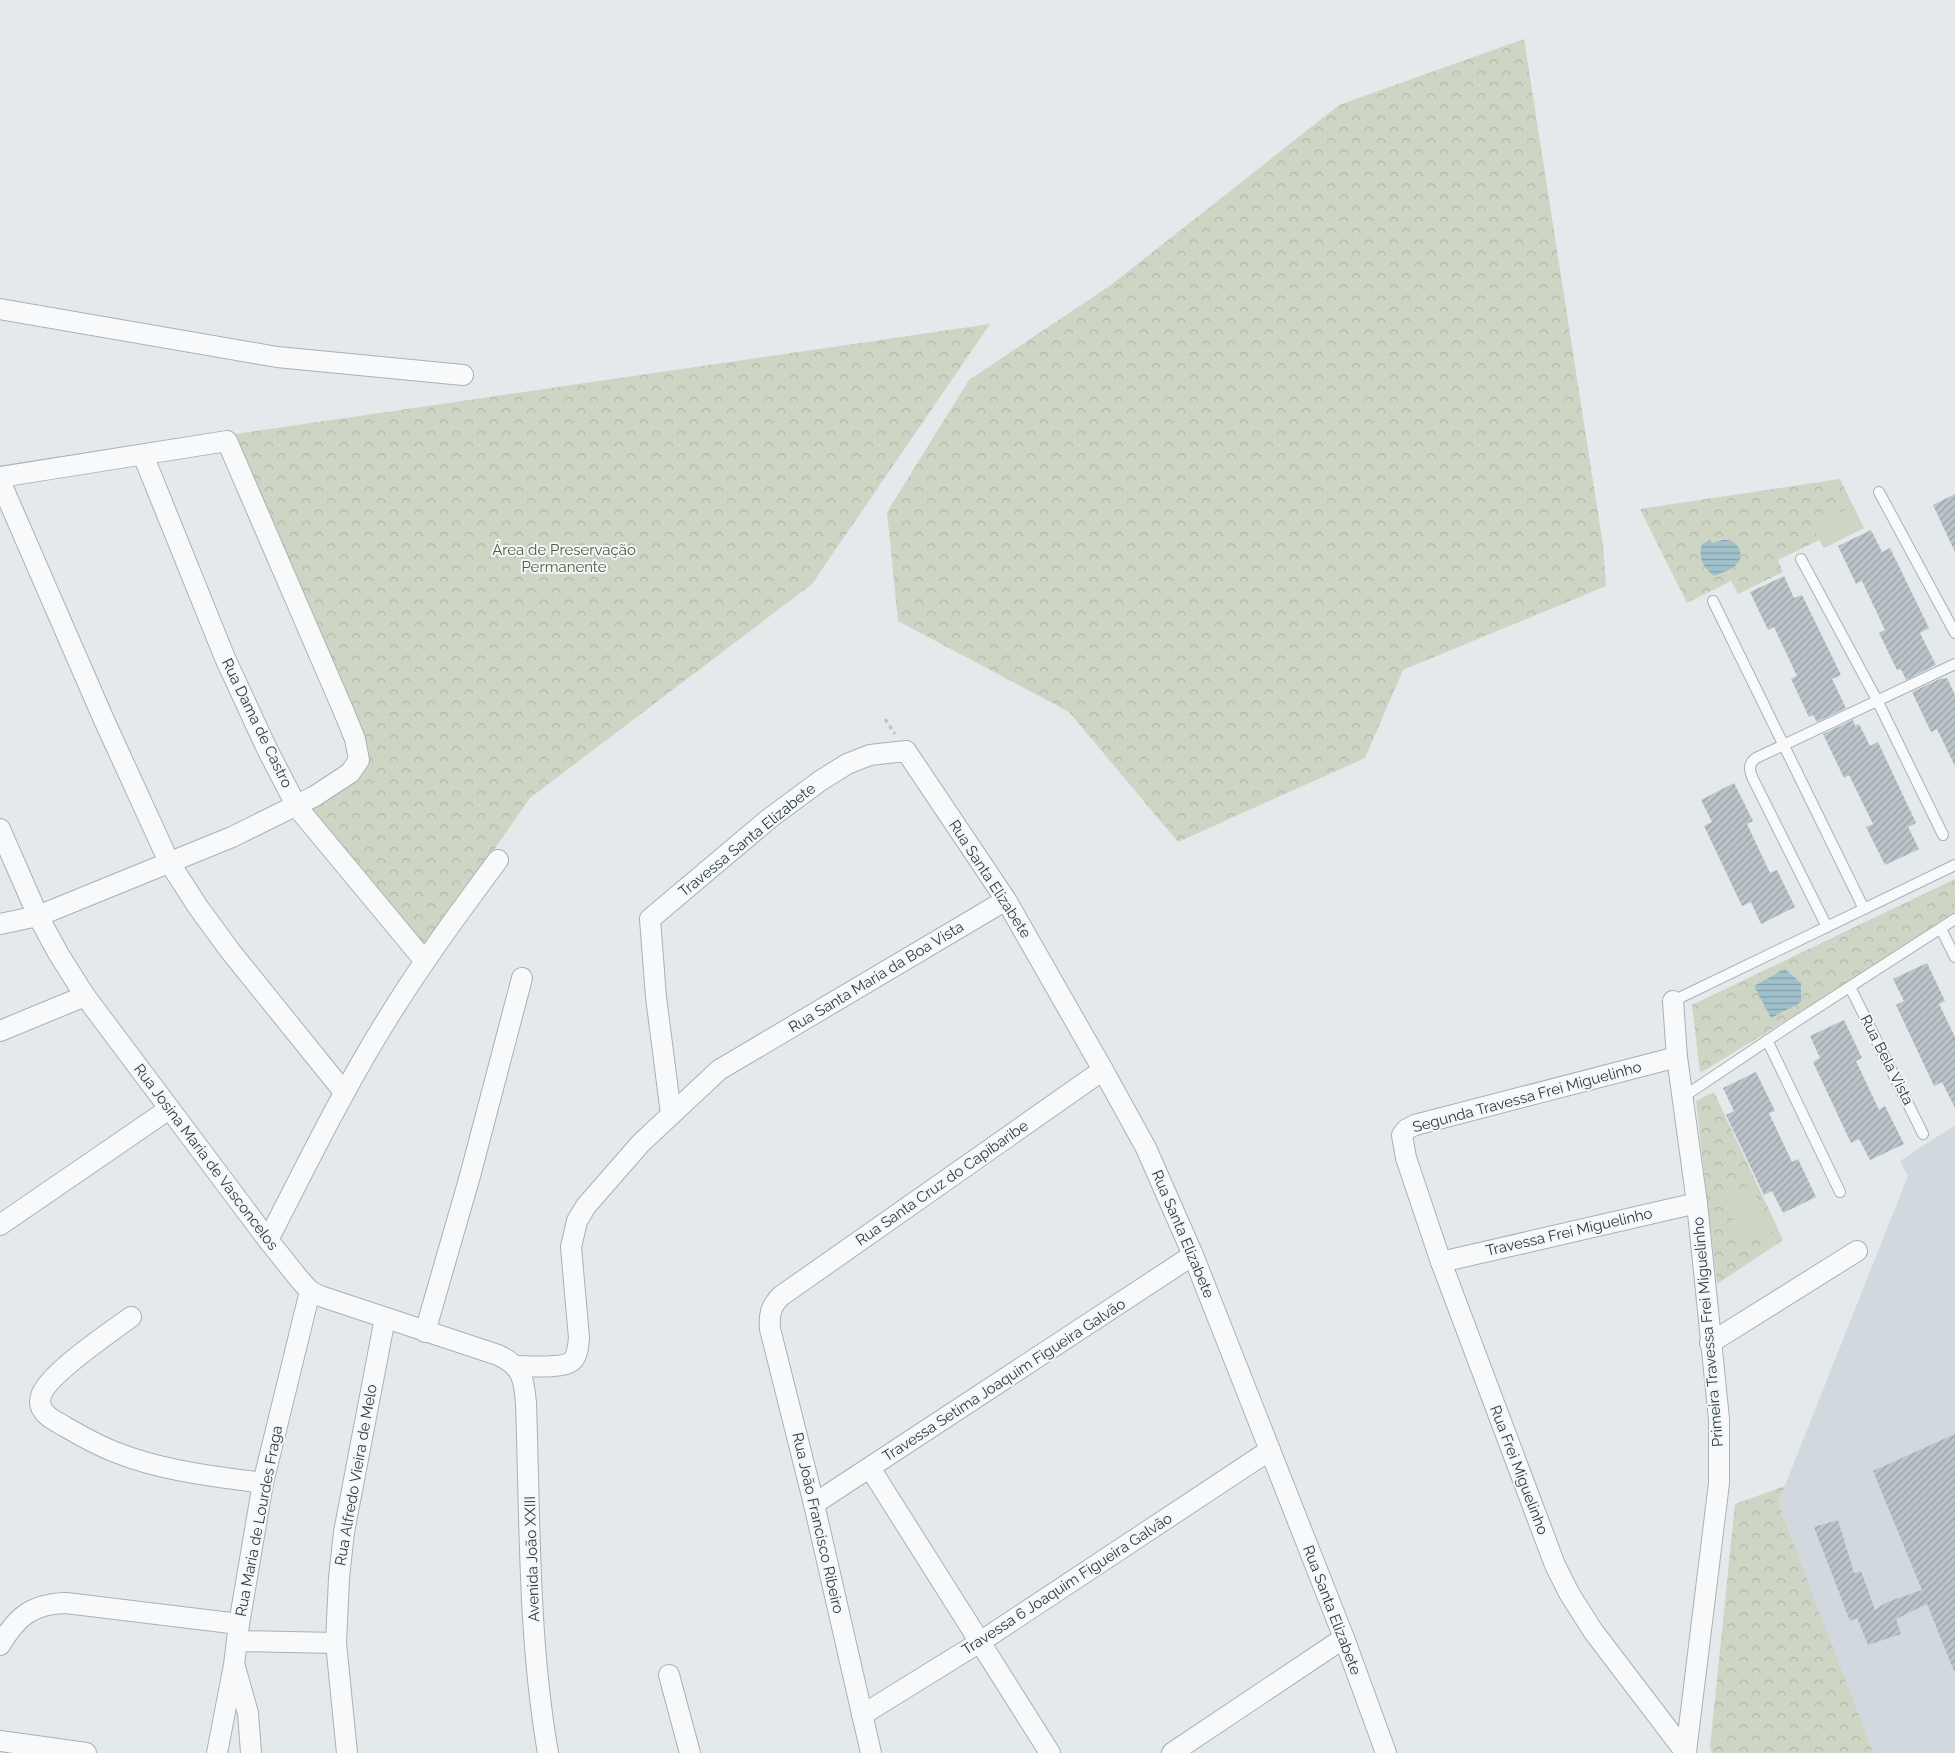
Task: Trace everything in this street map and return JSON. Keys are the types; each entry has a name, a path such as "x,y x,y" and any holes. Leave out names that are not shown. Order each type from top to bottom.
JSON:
{"street":[{"path":"0,309 277,357 463,375"},
{"path":"0,924 38,916 169,862 232,837 297,806 350,773 358,762 358,750 344,712 227,441 0,479 104,720 169,862 198,907 231,952 344,1092"},
{"name":"Rua Dama de Castro","path":"143,455 226,658 297,806 424,960"},
{"name":"Rua Santa Elizabete","path":"906,751 1006,900 1104,1070 1146,1148 1193,1255 1344,1638 1386,1753"},
{"name":"Travessa Santa Elizabete","path":"671,1114 656,997 650,918 770,818 820,781 847,764 870,755 906,751"},
{"name":"Rua Josina Maria de Vasconcelos","path":"0,828 38,916 85,996 268,1240 310,1291 338,1303 498,1355 516,1366"},
{"path":"268,1240 344,1092 390,1013 424,960 498,860"},
{"name":"Rua Santa Maria da Boa Vista","path":"516,1366 558,1365 574,1360 579,1338 571,1247 577,1220 586,1206 641,1143 671,1114 719,1070 1006,900"},
{"path":"425,1332 473,1167 522,978"},
{"path":"0,1031 85,996"},
{"name":"Primeira Travessa Frei Miguelinho","path":"1672,1001 1677,1057 1698,1203 1710,1343 1719,1419 1719,1483 1686,1752"},
{"name":"Segunda Travessa Frei Miguelinho","path":"1406,1158 1402,1135 1407,1129 1415,1125 1677,1057"},
{"name":"Rua Santa Cruz do Capibaribe","path":"781,1296 1104,1070"},
{"path":"0,1225 170,1109"},
{"name":"Rua Frei Miguelinho","path":"1406,1158 1441,1262 1555,1565 1593,1631 1686,1752"},
{"name":"Travessa Frei Miguelinho","path":"1441,1262 1698,1203"},
{"path":"1710,1343 1857,1251"},
{"name":"Travessa Setima Joaquim Figueira Galvão","path":"814,1504 1193,1255"},
{"name":"Rua Maria de Lourdes Fraga","path":"217,1753 234,1665 263,1483 310,1291"},
{"name":"Rua João Francisco Ribeiro","path":"781,1296 773,1304 769,1314 770,1330 814,1504 871,1753"},
{"path":"131,1317 76,1359 49,1383 40,1397 40,1405 46,1414 88,1440 136,1460 191,1473 263,1483"},
{"name":"Rua Alfredo Vieira de Melo","path":"347,1753 336,1642 339,1578 344,1532 385,1318"},
{"name":"Avenida João XXIII","path":"516,1366 523,1380 526,1402 536,1672 548,1753"},
{"name":"Travessa 6 Joaquim Figueira Galvão","path":"862,1715 980,1642 1270,1450"},
{"path":"870,1468 1050,1753"},
{"path":"0,1645 18,1620 31,1610 46,1605 66,1604 238,1633 336,1642"},
{"path":"1172,1753 1344,1638"},
{"path":"234,1665 248,1713 251,1753"},
{"path":"668,1675 690,1753"},
{"path":"0,1741 86,1753"}],"lane":[{"path":"1879,492 1955,633"},
{"path":"1801,559 1878,700 1943,835"},
{"path":"1713,601 1864,909"},
{"path":"1827,927 1749,770 1751,762 1784,744 1955,664"},
{"path":"1672,1001 1955,866"},
{"path":"1683,1097 1767,1040 1955,919"},
{"path":"1941,929 1955,957"},
{"name":"Rua Bela Vista","path":"1850,987 1924,1134"},
{"path":"1767,1040 1840,1192"}],"shaded area":[{"path":"1955,1125 1955,1753 1871,1753 1778,1503 1908,1176 1900,1161"}],"green space":[{"path":"1524,39 1603,545 1606,586 1403,670 1365,758 1178,842 1069,712 898,621 887,512 969,380 1111,285 1339,105"},
{"name":"Área de Preservação Permanente","path":"990,324 812,584 530,798 426,947 308,808 366,766 369,757 368,748 235,434"},
{"path":"1840,479 1864,528 1824,548 1819,540 1778,560 1783,572 1738,594 1731,581 1687,603 1640,509"},
{"path":"1853,506 1864,528 1824,548 1813,526"},
{"path":"1955,879 1955,914 1833,992 1700,1073 1692,1005"},
{"path":"1714,1092 1783,1240 1717,1284 1696,1101"},
{"path":"1751,1185 1773,1231 1745,1245 1723,1199"},
{"path":"1785,1486 1778,1503 1873,1753 1712,1753 1710,1747 1735,1504"}],"water":[{"path":"1710,540 1712,543 1729,540 1737,545 1740,552 1739,561 1736,565 1714,576 1704,565 1701,558 1702,544"},
{"path":"1785,969 1801,983 1801,1002 1771,1018 1754,986"}],"building":[{"path":"1955,494 1955,552 1933,505"},
{"path":"1871,530 1882,552 1890,548 1929,628 1920,633 1936,665 1906,680 1901,669 1897,670 1879,633 1885,630 1862,581 1856,584 1838,546"},
{"path":"1784,576 1794,598 1802,595 1841,675 1832,679 1846,708 1817,722 1813,715 1809,717 1791,679 1797,676 1774,627 1768,630 1750,592"},
{"path":"1942,678 1947,678 1955,695 1955,766 1937,729 1931,732 1912,692"},
{"path":"1853,720 1855,726 1859,724 1870,746 1878,742 1916,823 1908,827 1919,849 1885,865 1866,827 1873,824 1849,775 1844,778 1823,734"},
{"path":"1734,783 1753,821 1747,824 1770,873 1777,870 1795,907 1761,924 1751,902 1742,906 1704,826 1712,822 1701,800"},
{"path":"1927,963 1945,1001 1939,1004 1955,1037 1955,1108 1942,1082 1934,1086 1896,1005 1904,1001 1893,979"},
{"path":"1844,1020 1862,1058 1856,1061 1879,1110 1885,1106 1904,1144 1870,1160 1859,1139 1851,1143 1813,1062 1820,1058 1810,1036"},
{"path":"1756,1072 1775,1111 1769,1113 1792,1162 1798,1159 1816,1197 1783,1213 1772,1191 1764,1195 1726,1115 1734,1111 1723,1088"},
{"path":"1955,1434 1954,1671 1927,1604 1896,1619 1901,1634 1868,1645 1857,1618 1850,1621 1814,1527 1838,1520 1854,1573 1861,1571 1875,1610 1887,1602 1922,1590 1873,1471"}]}
